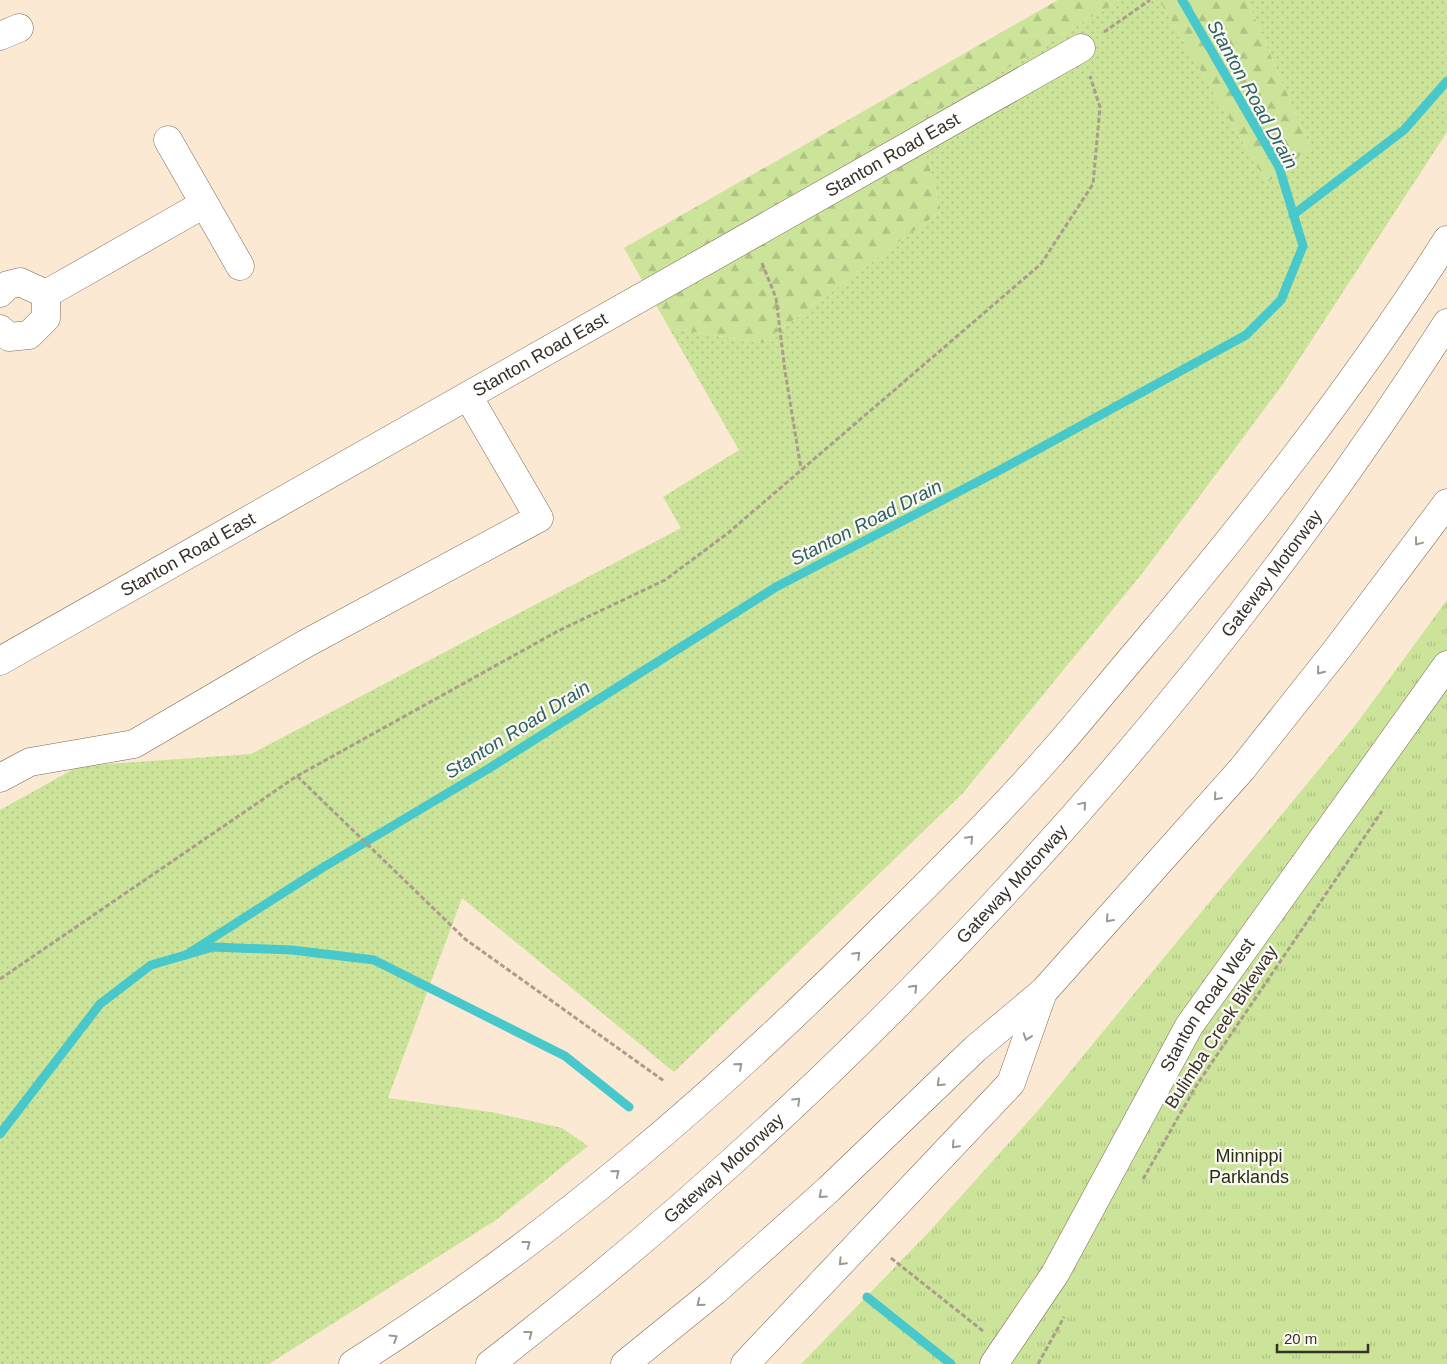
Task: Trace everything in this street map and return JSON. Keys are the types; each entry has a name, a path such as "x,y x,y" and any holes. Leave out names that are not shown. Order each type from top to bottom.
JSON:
{"main road":[{"name":"Stanton Road East","path":"0,661 1081,48"},
{"path":"168,140 240,266"},
{"path":"46,294 204,204"},
{"path":"353,1364 423,1320 579,1204 652,1143 794,1017 916,895 1049,757 1203,574 1308,439 1420,283 1447,240"},
{"path":"0,293 8,285 20,282 46,294"},
{"path":"0,329 10,336 28,335 46,318 46,294"},
{"name":"Gateway Motorway","path":"490,1364 648,1237 759,1138 911,991 1055,838 1167,705 1294,545 1407,386 1447,324"},
{"path":"0,778 30,762 134,744 305,644 538,518 468,396"},
{"path":"625,1364 737,1272 829,1189 975,1049 1044,991 1242,769 1338,648 1447,503"},
{"name":"Stanton Road West","path":"999,1356 1055,1274 1189,1026 1447,665"},
{"path":"745,1364 1011,1083 1044,991"}],"path":[{"path":"0,979 297,776 558,631 665,580 728,533 1041,264 1093,184 1100,107 1081,48 1150,0"},
{"path":"751,236 776,298 785,371 802,470"},
{"path":"297,776 465,939 664,1081"},
{"name":"Bulimba Creek Bikeway","path":"1141,1182 1196,1086 1387,804"},
{"path":"891,1258 999,1356"},
{"path":"1038,1364 1067,1312"}],"green space":[{"path":"1058,0 1119,0 918,123 941,211 762,343 669,328 624,248"},
{"path":"1119,0 1159,0 1267,183 1310,147 1247,0 1447,0 1447,132 1283,384 1144,571 963,793 674,1072 462,898 388,1098 491,1112 562,1128 588,1146 496,1220 269,1364 0,1364 0,810 79,766 251,754 681,528 663,497 739,450 669,328 762,343 941,211 918,123"},
{"path":"1159,0 1247,0 1310,147 1267,183"},
{"name":"Minnippi Parklands","path":"1447,600 1447,1364 801,1364 928,1233 1041,1107 1357,723"}],"waterway":[{"name":"Stanton Road Drain","path":"186,955 322,868 488,769 776,587 1002,469 1246,335 1281,300 1303,246 1279,167 1182,0"},
{"path":"1293,215 1404,130 1447,81"},
{"name":"Stanton Road Drain","path":"0,1134 100,1004 151,965 213,947 292,950 374,960 565,1056 629,1107"},
{"path":"867,1297 951,1364"}]}
